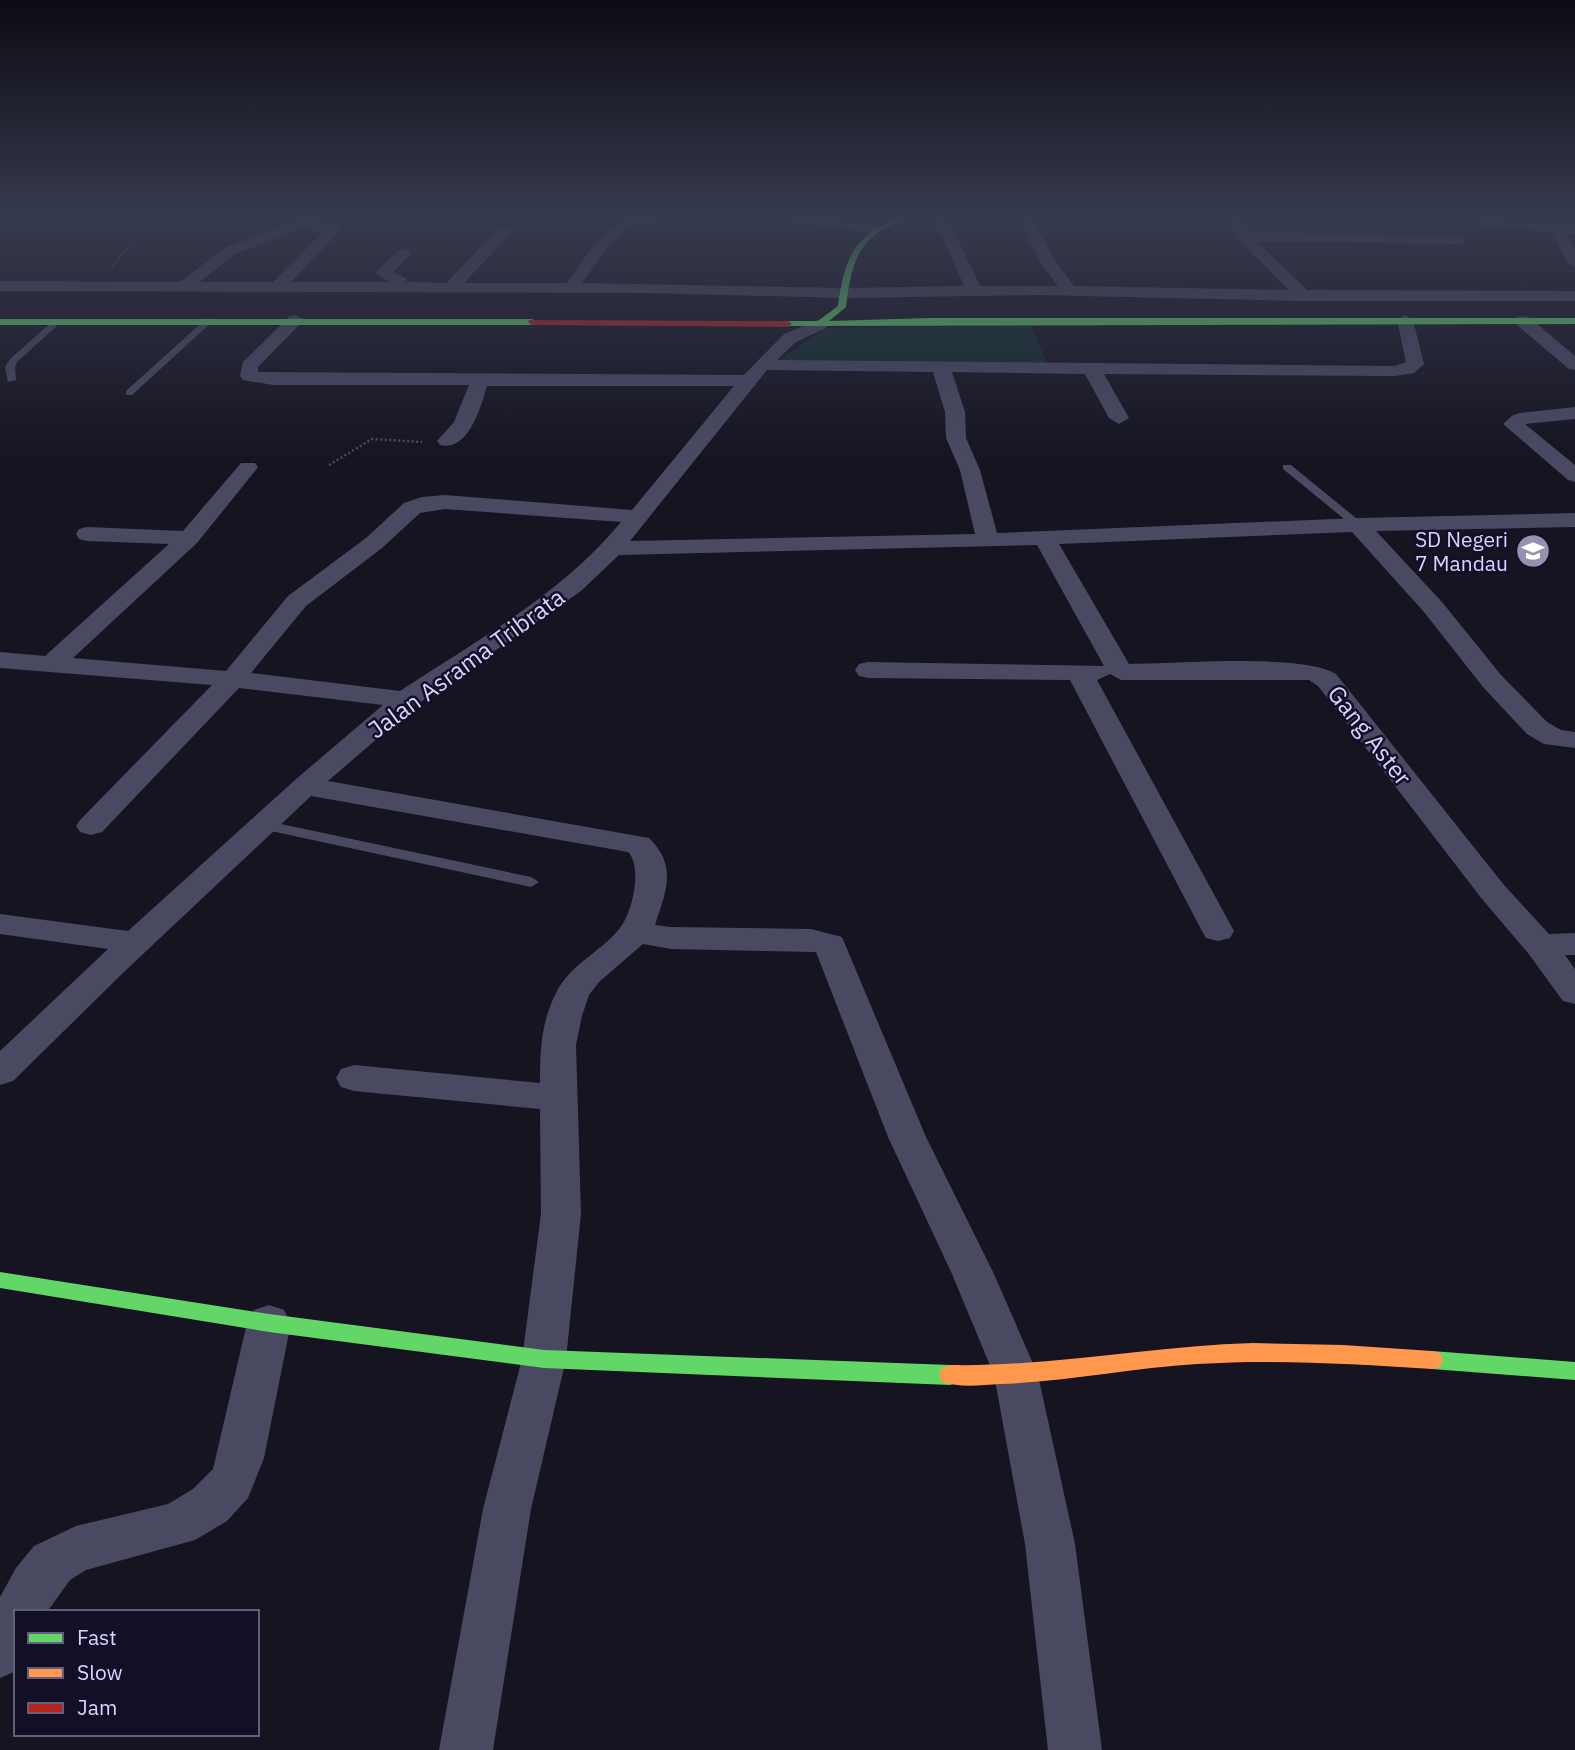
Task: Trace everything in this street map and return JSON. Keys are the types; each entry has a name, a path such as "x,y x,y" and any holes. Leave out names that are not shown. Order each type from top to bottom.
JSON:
{"street":[{"path":"804,296 869,296"},
{"path":"1291,296 1575,296"},
{"path":"844,297 892,313 929,321"},
{"path":"844,297 890,321"},
{"path":"795,326 842,307 844,297"},
{"path":"296,320 249,366 249,376 273,379 480,380 941,367 1370,371 1409,369 1415,364 1405,320"},
{"path":"2,323 296,320 795,326 890,321 1575,321"},
{"path":"1523,321 1575,365"},
{"name":"Jalan Asrama Tribrata","path":"0,1072 262,825 405,700 573,586 612,548 795,326"},
{"path":"941,367 955,412 956,438 970,470 988,540"},
{"path":"1091,367 1119,418"},
{"path":"447,441 457,432 468,412 480,380"},
{"path":"1575,413 1520,419 1513,424 1575,477"},
{"path":"50,665 189,538 248,467"},
{"path":"91,826 233,679 297,601 374,543 412,508 422,504 445,502 637,517"},
{"path":"612,548 988,540 1358,524 1575,520"},
{"path":"1358,524 1433,607 1492,681 1537,728 1555,738 1575,740"},
{"path":"87,534 189,538"},
{"path":"1045,538 1121,672"},
{"path":"0,660 233,679 405,700"},
{"name":"Gang Aster","path":"868,670 1080,673 1294,670 1316,673 1327,680 1485,882 1540,945 1575,993"},
{"path":"1080,673 1218,931"},
{"path":"305,786 638,845 649,853 653,870 636,932 587,974 573,993 564,1016 558,1045 561,1214 544,1359 507,1509 466,1750"},
{"path":"0,925 135,942"},
{"path":"636,932 671,937 811,940 830,945 907,1137 973,1274 1016,1375 1049,1544 1074,1750"},
{"path":"1540,945 1575,944"},
{"path":"354,1077 559,1098"},
{"path":"0,1280 269,1323 544,1359 965,1376 1016,1375 1185,1355 1268,1352 1413,1358 1575,1371"},
{"path":"20,1610 52,1563 76,1549 178,1524 210,1505 231,1483 241,1458 269,1323"},
{"path":"0,1652 14,1622"}],"lane":[{"path":"129,393 210,320"},
{"path":"11,380 9,367 13,361 57,321"},
{"path":"1287,467 1358,524"},
{"path":"262,825 531,882"}],"path":[{"path":"329,464 372,439 447,441"}],"green space":[{"path":"1031,326 1047,363 774,363 826,328"}],"traffic: fast":[{"path":"788,324 820,324 842,307 843,296"},
{"path":"820,324 929,321 1575,321"},
{"path":"0,322 532,322"},
{"path":"0,1280 269,1323 544,1359 950,1375"},
{"path":"1432,1360 1575,1371"}],"traffic: slow":[{"path":"950,1375 1042,1372 1164,1358 1253,1352 1432,1360"}],"traffic: jam":[{"path":"532,322 788,324"}],"place":[{"name":"SD Negeri 7 Mandau","path":"1533,551"}]}
